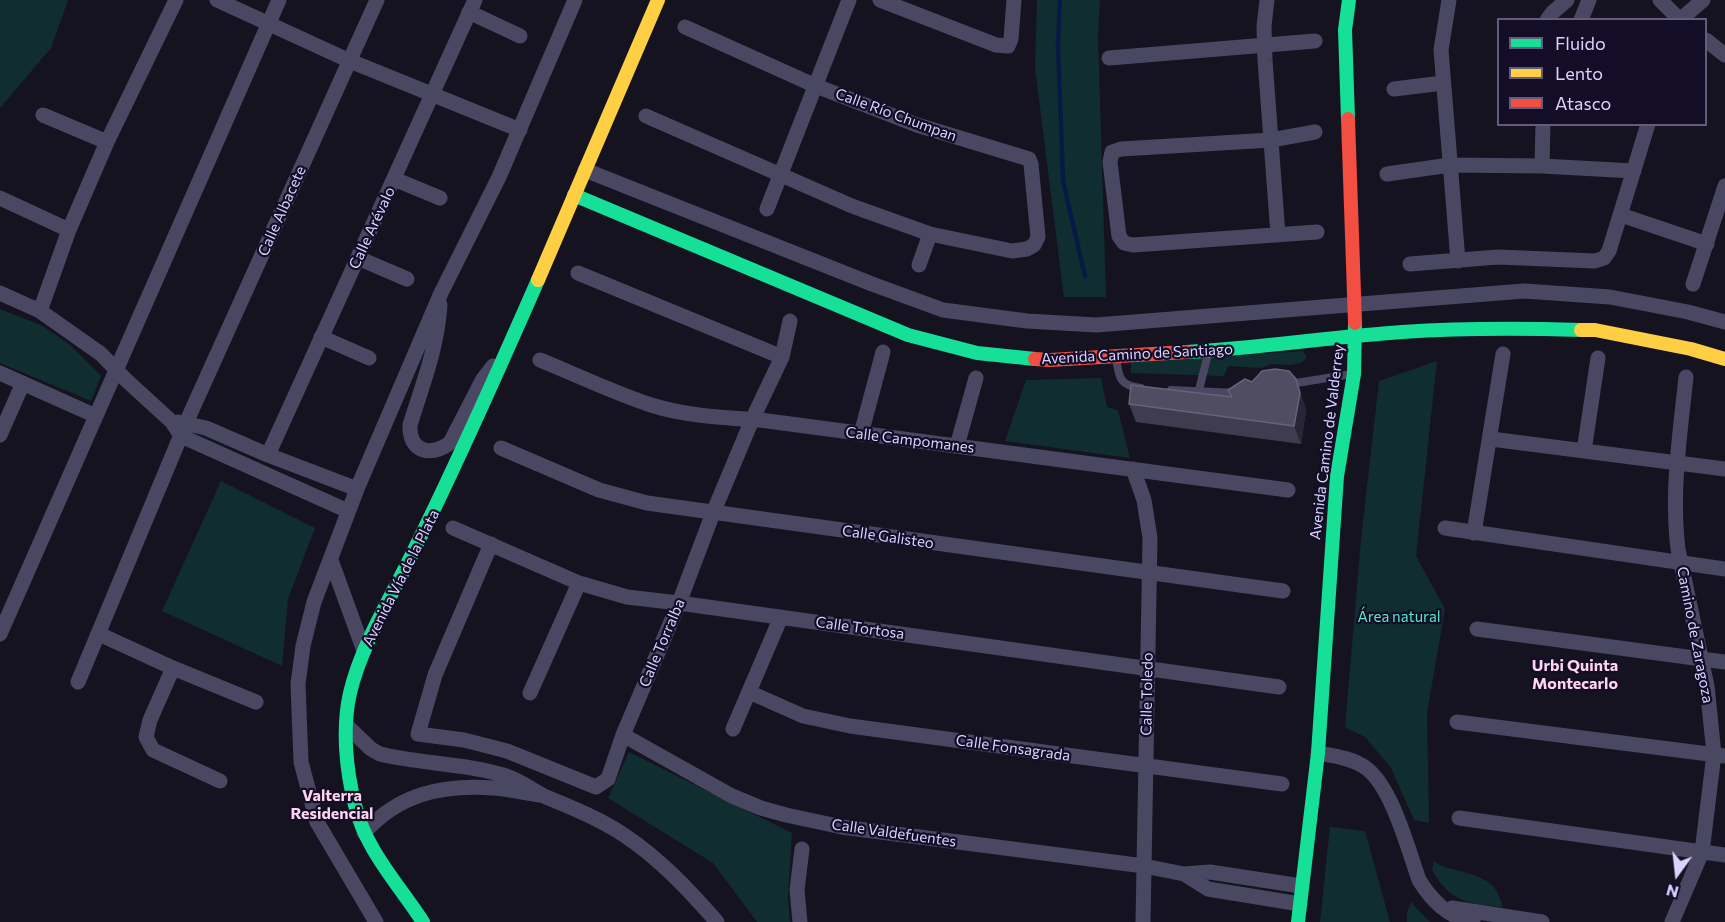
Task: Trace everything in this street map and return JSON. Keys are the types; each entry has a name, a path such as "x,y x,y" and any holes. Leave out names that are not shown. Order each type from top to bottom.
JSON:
{"street":[{"path":"40,311 69,230 107,142 176,0"},
{"path":"217,0 350,61 520,130"},
{"path":"0,634 279,0"},
{"name":"Calle Albacete","path":"78,682 180,427 377,0"},
{"name":"Avenida Vía de la Plata","path":"376,922 317,822 301,762 298,684 303,646 314,602 357,489 441,293 499,177 575,0"},
{"name":"Avenida Vía de la Plata","path":"423,922 364,833 354,805 346,726 355,673 435,511 515,335 658,0"},
{"path":"767,210 849,0"},
{"path":"880,0 996,45 1008,46 1011,39 1014,0"},
{"path":"1267,0 1264,45 1278,235"},
{"name":"Avenida Camino de Valderrey","path":"1298,922 1318,753 1337,476 1354,374 1356,305 1346,30 1349,0"},
{"path":"1548,18 1567,0"},
{"path":"1582,18 1588,0"},
{"path":"1660,0 1678,18"},
{"path":"1682,18 1703,0"},
{"path":"1448,1 1441,50 1458,261"},
{"path":"472,6 520,36"},
{"name":"Calle Arévalo","path":"268,455 472,6"},
{"name":"Calle Río Chumpan","path":"686,27 816,86 917,125 1029,159 1038,237 1034,245 1027,249 1012,251 930,234"},
{"path":"1109,58 1314,41"},
{"path":"1707,41 1725,55"},
{"path":"1394,88 1443,83"},
{"path":"43,114 107,142"},
{"path":"646,116 852,207 930,234 919,266"},
{"path":"1542,166 1543,126"},
{"path":"1410,264 1498,257 1595,261 1604,258 1609,251 1621,215 1647,126"},
{"path":"1315,132 1271,140 1121,149 1112,152 1110,162 1119,236 1124,243 1134,245 1317,232"},
{"path":"1388,174 1450,165 1542,166 1634,171"},
{"name":"Avenida Camino de Santiago","path":"585,170 943,310 1027,321 1096,325 1524,291 1610,297 1688,312 1725,322"},
{"path":"394,179 440,198"},
{"path":"1694,284 1725,186"},
{"name":"Avenida Camino de Santiago","path":"574,195 908,335 977,353 1050,360 1116,357 1223,351 1400,332 1496,327 1595,330 1691,349 1725,359"},
{"path":"0,198 69,230"},
{"path":"1621,215 1707,244"},
{"path":"358,258 407,279"},
{"path":"579,273 782,357"},
{"path":"0,293 40,311 101,354 180,427 348,511"},
{"name":"Avenida Vía de la Plata","path":"441,293 434,350 410,425 410,435 414,444 422,450 433,451 450,443 483,379 515,335"},
{"name":"Calle Torralba","path":"491,544 435,675 418,734 464,740 507,751 596,787 608,778 623,735 679,603 713,513 752,420 782,357 790,321"},
{"path":"321,337 369,358"},
{"path":"861,434 883,351"},
{"path":"1474,533 1503,354"},
{"path":"1584,451 1598,358"},
{"name":"Calle Campomanes","path":"540,360 652,405 713,417 957,446 1288,490"},
{"path":"0,373 96,416"},
{"name":"Camino de Zaragoza","path":"1672,922 1702,852 1719,755 1676,528 1675,480 1686,377"},
{"path":"957,446 976,378"},
{"path":"0,435 23,383"},
{"path":"180,427 206,428 268,455 357,489"},
{"path":"1491,439 1725,469"},
{"name":"Calle Galisteo","path":"501,448 599,490 626,499 1283,591"},
{"name":"Calle Toledo","path":"1133,469 1139,482 1148,521 1143,922"},
{"name":"Calle Tortosa","path":"453,528 579,583 627,597 1279,687"},
{"path":"1445,528 1725,569"},
{"path":"331,560 364,651"},
{"path":"530,693 579,583"},
{"path":"733,729 781,617"},
{"path":"1477,629 1725,662"},
{"path":"99,634 172,668 256,702"},
{"path":"172,668 150,720 146,737 153,750 220,781"},
{"name":"Calle Fonsagrada","path":"749,692 802,716 833,723 1282,784"},
{"path":"1456,722 1719,755"},
{"path":"346,726 371,749 380,754 446,763 506,776 583,812 624,835 678,879 717,922"},
{"name":"Calle Valdefuentes","path":"623,735 732,796 786,815 842,827 1144,866 1184,874 1210,872 1301,886"},
{"path":"1318,753 1350,760 1365,767 1380,781 1398,819 1419,880 1440,906 1459,918 1473,922"},
{"path":"364,833 373,822 395,805 439,790 494,788 543,795"},
{"path":"1459,818 1725,855"},
{"path":"800,922 797,890 802,849"},
{"name":"Calle Valdefuentes","path":"1184,874 1208,889 1300,904"},
{"path":"1440,906 1542,922"}],"lane":[{"path":"1199,390 1208,351"},
{"path":"1116,357 1119,378 1125,384 1132,388 1152,389"},
{"path":"1283,385 1354,374"},
{"path":"1161,390 1236,393 1247,391"}],"green space":[{"path":"0,0 68,0 51,48 0,108"},
{"path":"1037,0 1100,0 1098,36 1106,297 1064,297 1035,68"},
{"path":"0,309 41,325 69,344 101,376 91,401 0,363"},
{"path":"1303,351 1307,358 1301,363 1271,364 1261,368 1228,366 1224,376 1131,373 1131,362"},
{"name":"Área natural","path":"1437,361 1416,556 1445,609 1427,713 1429,823 1414,820 1391,768 1365,737 1345,727 1361,540 1379,381"},
{"path":"1101,378 1107,407 1118,410 1130,458 1005,441 1026,380"},
{"path":"221,481 315,528 288,599 282,666 162,611"},
{"path":"629,752 792,833 788,898 790,922 757,922 713,863 608,798"},
{"path":"1330,827 1365,831 1390,922 1320,922"},
{"path":"1434,861 1442,866 1473,875 1492,885 1503,907 1470,902 1453,895 1432,870"},
{"path":"1411,902 1430,922 1407,922 1407,912"}],"building":[{"path":"1275,369 1289,371 1296,379 1300,393 1294,426 1129,404 1131,385 1232,397 1228,390 1245,379 1252,382 1262,371"}],"waterway":[{"path":"1060,0 1058,45 1063,181 1085,276"}],"traffic: fast":[{"path":"1348,119 1345,30 1349,0"},
{"path":"574,195 908,335 977,353 1035,359"},
{"path":"423,922 375,852 360,821 347,763 346,720 350,693 362,655 449,479 538,280"},
{"path":"1298,922 1318,753 1337,476 1354,374 1355,323"},
{"path":"1187,352 1424,331 1581,330"}],"traffic: slow":[{"path":"538,280 658,0"},
{"path":"1581,330 1595,330 1691,349 1725,359"}],"traffic: jam":[{"path":"1348,119 1355,323"},
{"path":"1035,359 1187,352"}],"district":[{"name":"Urbi Quinta Montecarlo","path":"1575,675"},
{"name":"Valterra Residencial","path":"332,805"}]}
